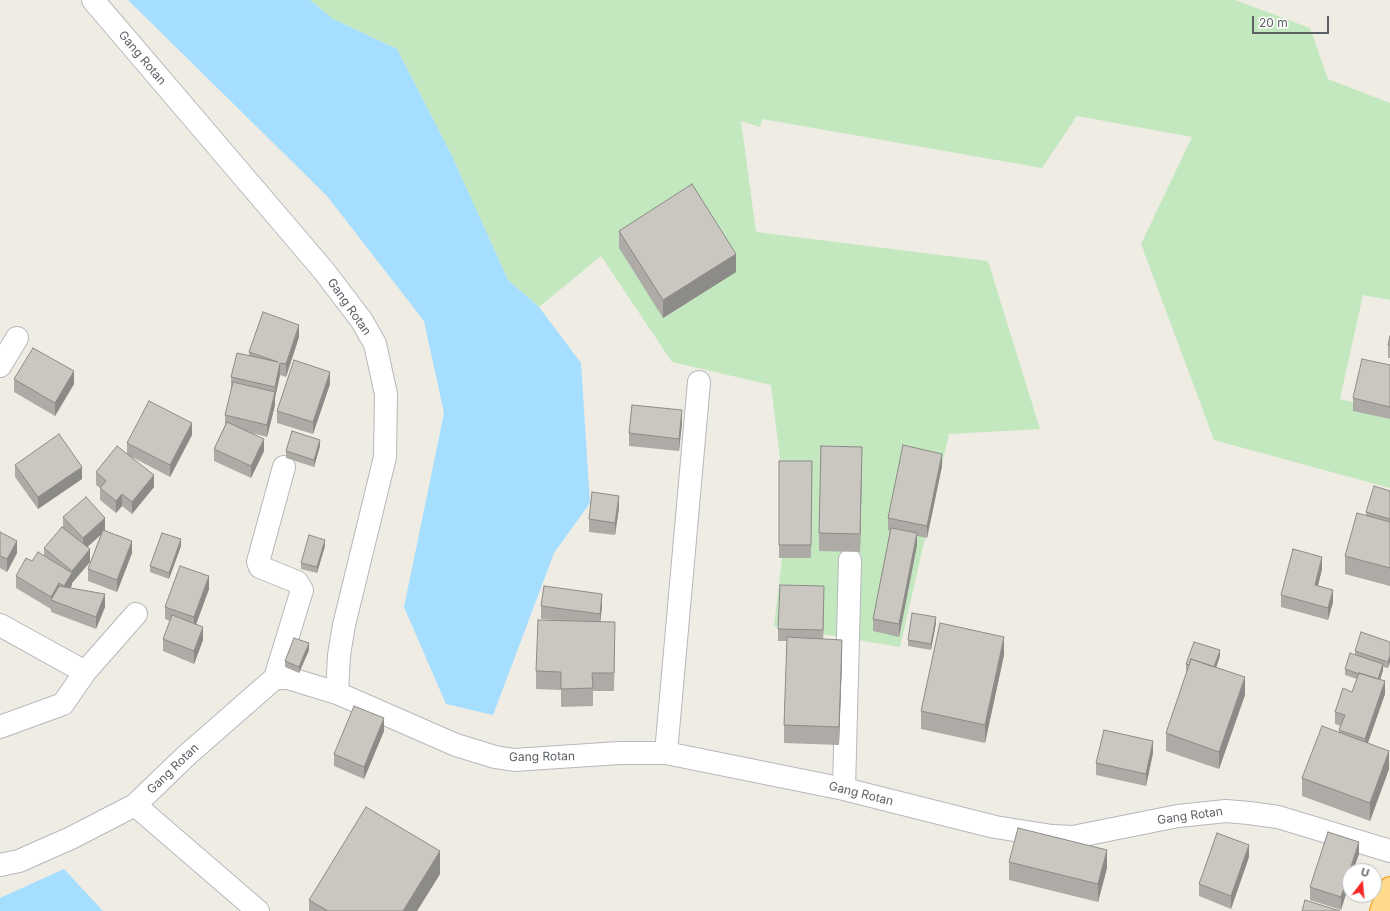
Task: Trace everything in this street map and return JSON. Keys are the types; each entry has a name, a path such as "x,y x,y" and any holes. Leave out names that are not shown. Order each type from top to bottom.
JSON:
{"highway":[{"path":"1381,911 1390,888"}],"street":[{"name":"Gang Rotan","path":"93,0 324,271 362,321 375,344 386,394 385,457 351,604 344,625 337,693"},
{"path":"0,366 17,338"},
{"path":"666,753 699,382"},
{"path":"275,678 302,590 297,582 260,567 258,562 284,467"},
{"path":"844,789 850,560"},
{"path":"0,727 63,704 85,672 136,614"},
{"path":"0,625 85,672"},
{"name":"Gang Rotan","path":"0,865 19,861 71,838 135,805 187,755 275,678 288,678 337,693 456,745 494,757 514,760 531,760 619,753 666,753 844,789 995,827 1052,836 1073,837 1178,816 1226,811 1278,817 1390,851"},
{"path":"135,805 258,911"}],"green space":[{"path":"310,0 1235,0 1310,28 1328,79 1390,103 1390,300 1363,295 1340,399 1390,412 1390,488 1214,440 1141,244 1192,137 1077,116 1042,168 762,119 760,127 741,121 756,232 988,261 1040,429 949,434 900,647 774,626 787,517 771,385 672,362 601,256 539,307 508,280 451,155 397,49 333,19"}],"water":[{"path":"128,0 310,0 333,19 397,49 451,154 508,280 539,307 581,363 590,503 554,553 493,715 446,704 404,607 444,413 424,321 327,196"},
{"path":"64,869 103,911 0,911 0,898"}],"building":[{"path":"692,184 736,254 663,300 619,231"},
{"path":"263,312 299,325 286,364 280,363 275,387 231,377 237,353 278,362 249,352"},
{"path":"33,348 74,371 55,403 14,379"},
{"path":"1362,359 1390,365 1390,407 1353,398"},
{"path":"294,360 330,372 313,422 277,411"},
{"path":"233,382 275,392 267,425 225,415"},
{"path":"149,401 192,423 170,465 127,443"},
{"path":"632,405 682,410 679,439 629,433"},
{"path":"227,422 264,439 251,466 214,449"},
{"path":"292,431 320,440 314,460 286,451"},
{"path":"59,434 82,467 38,497 15,465"},
{"path":"903,445 942,454 927,526 888,518"},
{"path":"117,446 154,475 132,502 122,494 116,501 100,488 106,481 96,472"},
{"path":"821,446 862,447 860,534 819,533"},
{"path":"779,461 812,461 811,545 779,545"},
{"path":"1374,486 1390,491 1390,519 1366,512"},
{"path":"592,492 619,496 615,523 589,519"},
{"path":"86,497 105,518 83,538 63,517"},
{"path":"1357,513 1390,522 1390,568 1345,556"},
{"path":"62,527 90,549 72,571 44,548"},
{"path":"891,528 917,533 899,624 873,619"},
{"path":"103,530 132,541 117,580 88,569"},
{"path":"0,532 17,541 7,559 0,556"},
{"path":"162,533 181,539 169,573 150,566"},
{"path":"309,535 325,540 317,567 301,563"},
{"path":"1293,549 1322,557 1315,585 1333,590 1328,608 1281,595"},
{"path":"38,552 72,573 64,586 59,583 51,597 16,576 26,558 32,561"},
{"path":"180,566 209,576 194,617 165,607"},
{"path":"780,585 824,586 823,630 778,629"},
{"path":"59,586 105,594 96,617 51,600"},
{"path":"544,586 602,594 600,614 541,606"},
{"path":"912,613 936,617 931,644 908,640"},
{"path":"172,615 203,627 194,651 163,639"},
{"path":"538,620 615,622 614,673 592,673 593,688 561,689 561,672 536,671"},
{"path":"940,623 1004,637 985,725 921,711"},
{"path":"1361,632 1390,642 1390,655 1388,662 1355,651"},
{"path":"787,637 842,640 839,727 784,725"},
{"path":"294,638 309,643 299,667 285,661"},
{"path":"1194,642 1220,650 1214,667 1191,659 1189,665 1186,664"},
{"path":"1350,653 1383,664 1378,679 1345,669"},
{"path":"1191,659 1245,677 1219,752 1166,733"},
{"path":"1359,673 1385,681 1365,739 1339,730 1345,715 1335,712 1343,688 1352,692"},
{"path":"354,706 384,718 364,767 334,754"},
{"path":"1322,726 1389,751 1370,803 1302,778"},
{"path":"1104,730 1153,741 1146,774 1096,763"},
{"path":"366,807 440,851 403,911 328,911 309,900"},
{"path":"1018,828 1107,850 1098,884 1009,862"},
{"path":"1328,832 1359,842 1352,863 1342,863 1341,897 1310,887"},
{"path":"1217,833 1249,845 1231,896 1199,884"},
{"path":"1305,900 1340,911 1302,911"}]}
